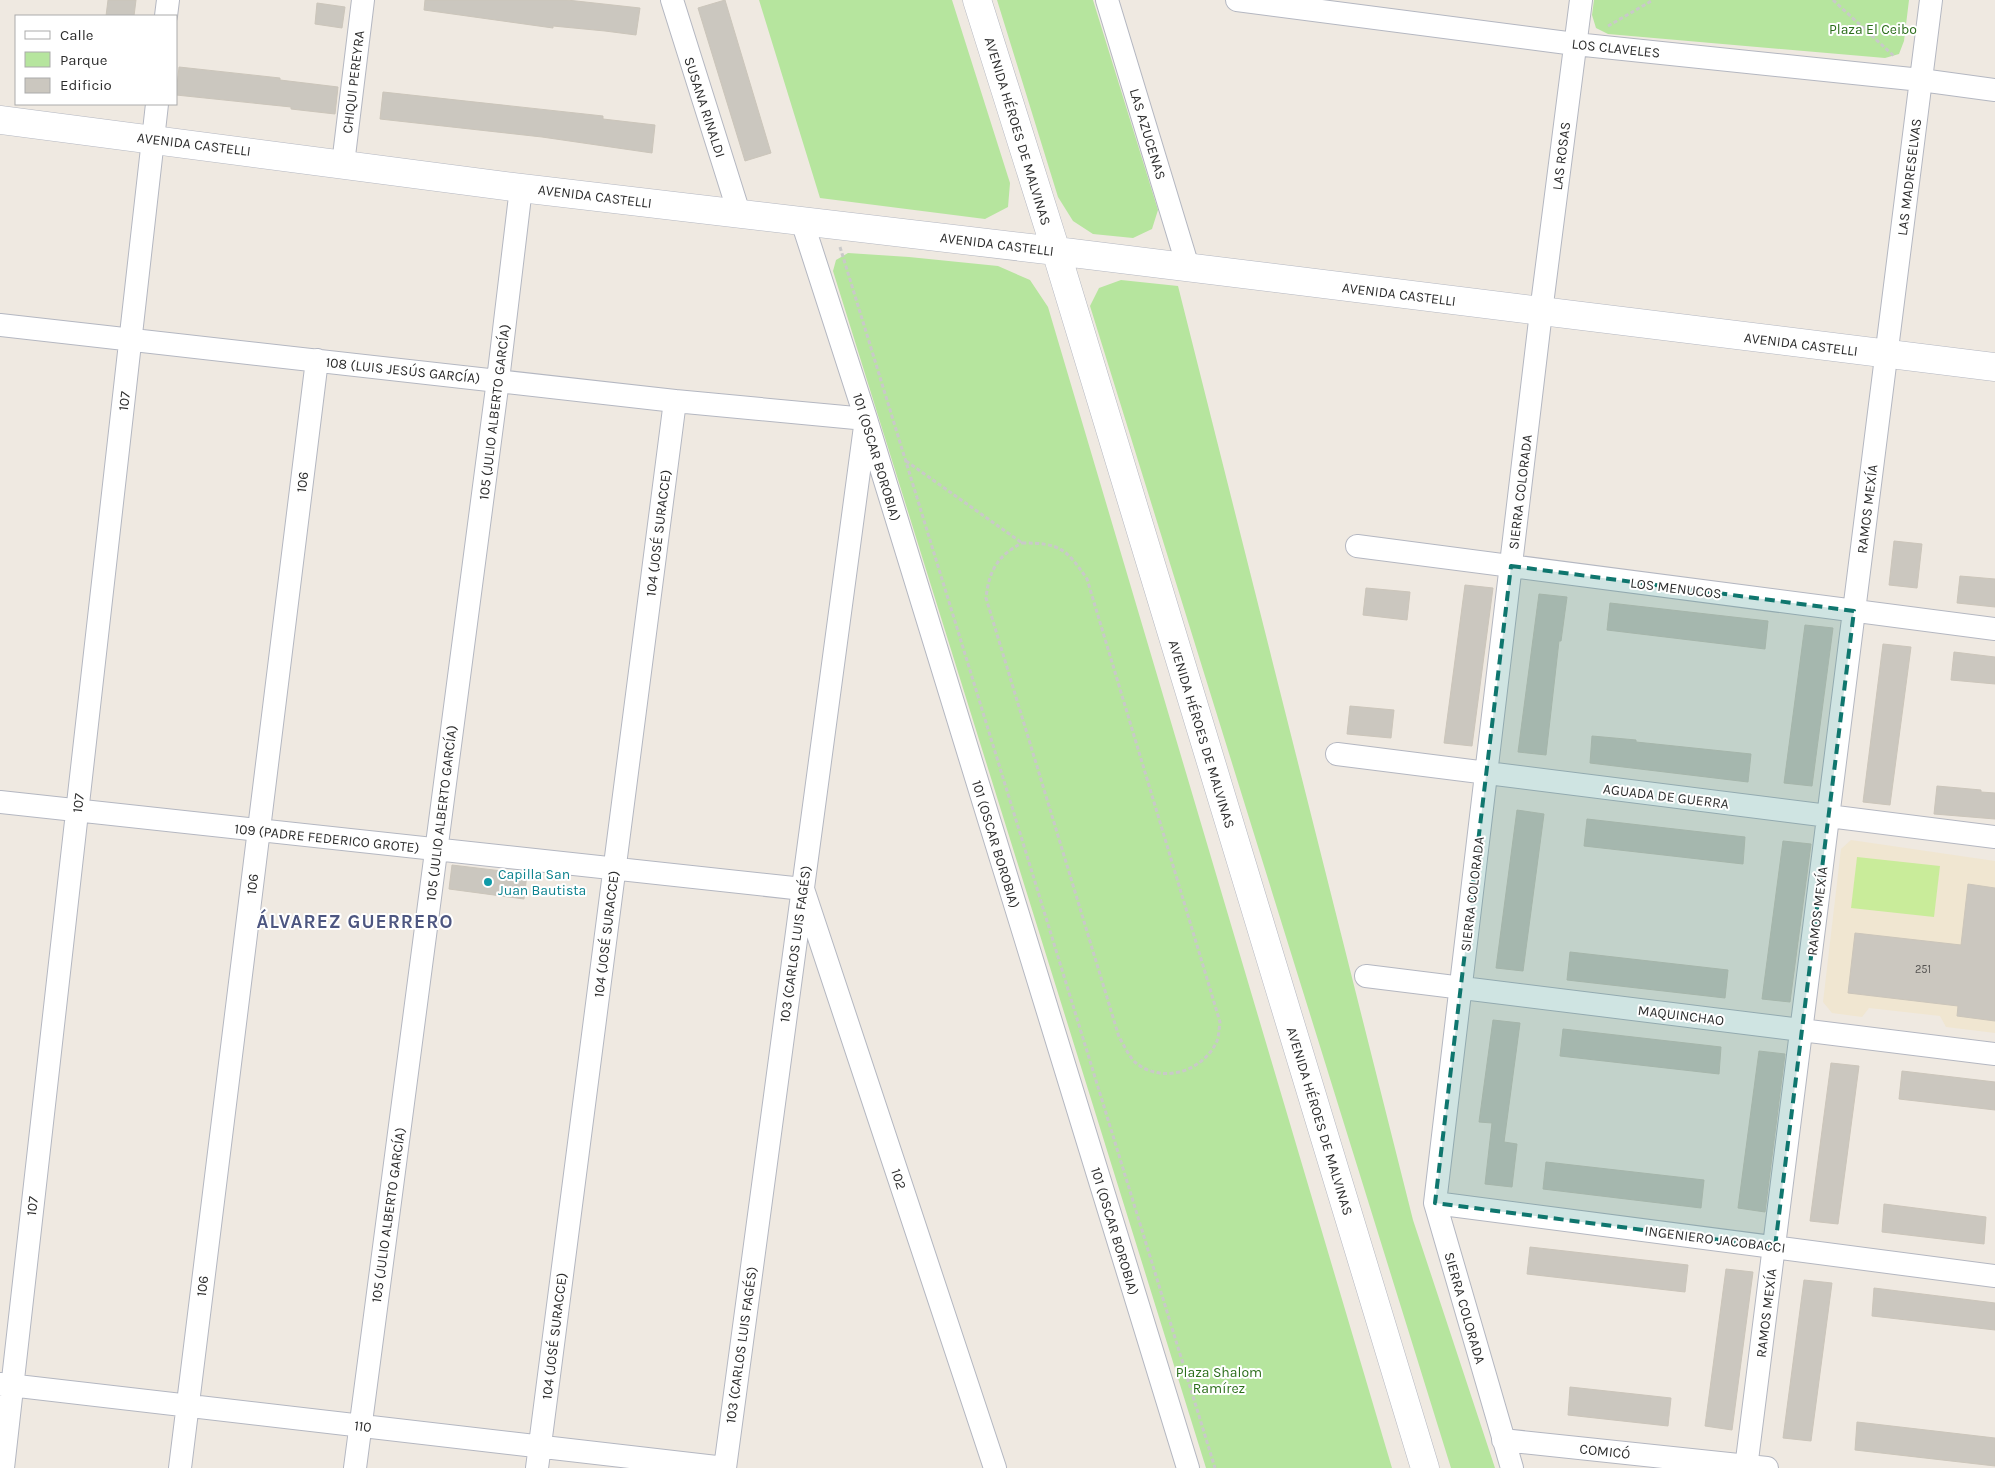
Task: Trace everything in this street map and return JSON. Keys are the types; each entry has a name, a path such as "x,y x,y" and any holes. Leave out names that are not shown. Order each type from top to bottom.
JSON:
{"main road":[{"name":"AVENIDA HÉROES DE MALVINAS","path":"977,0 1056,251 1425,1468"},
{"name":"AVENIDA CASTELLI","path":"0,120 154,138 521,188 1188,267 1995,367"}],"street":[{"path":"166,15 168,0"},
{"name":"CHIQUI PEREYRA","path":"343,164 363,0"},
{"name":"SUSANA RINALDI","path":"672,0 739,213"},
{"name":"LAS AZUCENAS","path":"1107,0 1188,267"},
{"name":"LOS CLAVELES","path":"1239,0 1575,44 1921,80 1995,90"},
{"name":"LAS ROSAS","path":"1541,312 1581,0"},
{"name":"LAS MADRESELVAS","path":"1886,354 1931,0"},
{"name":"107","path":"3,1468 6,1384 77,810 157,105"},
{"name":"105 (JULIO ALBERTO GARCÍA)","path":"355,1468 498,380 521,188"},
{"name":"101 (OSCAR BOROBIA)","path":"802,221 866,419 1188,1468"},
{"name":"SIERRA COLORADA","path":"1512,1468 1435,1203 1541,312"},
{"name":"108 (LUIS JESÚS GARCÍA)","path":"0,325 675,401 866,419"},
{"name":"RAMOS MEXÍA","path":"1753,1467 1775,1247 1886,354"},
{"name":"106","path":"180,1468 317,360"},
{"name":"104 (JOSÉ SURACCE)","path":"538,1457 675,401"},
{"name":"103 (CARLOS LUIS FAGÉS)","path":"725,1468 866,419"},
{"name":"LOS MENUCOS","path":"1357,546 1995,629"},
{"name":"AGUADA DE GUERRA","path":"1337,754 1995,838"},
{"name":"109 (PADRE FEDERICO GROTE)","path":"0,802 802,889"},
{"name":"102","path":"802,889 995,1468"},
{"name":"MAQUINCHAO","path":"1366,976 1995,1054"},
{"name":"INGENIERO JACOBACCI","path":"1435,1203 1995,1276"},
{"name":"110","path":"6,1384 361,1426 538,1457 725,1468"},
{"name":"COMICÓ","path":"1503,1440 1753,1467"}],"path":[{"path":"1575,44 1653,0"},
{"path":"1833,0 1921,80"},
{"path":"833,225 1215,1468"},
{"path":"906,461 1022,543 1043,543 1059,547 1073,559 1086,579 1220,1022 1217,1040 1205,1059 1190,1068 1173,1074 1152,1072 1134,1062 1119,1037 986,598 988,582 994,567 1007,551 1022,543"}],"highlighted area":[{"path":"1511,566 1854,611 1775,1247 1435,1203"}],"shaded area":[{"path":"1851,840 1995,861 1995,1033 1946,1027 1940,1016 1869,1008 1862,1017 1832,1013 1823,1002 1841,849"}],"green space":[{"path":"759,0 952,0 1010,183 1008,207 985,219 820,198"},
{"path":"997,0 1093,0 1158,210 1152,229 1133,238 1093,234 1073,221 1058,197"},
{"name":"Plaza El Ceibo","path":"1594,0 1909,0 1904,41 1899,54 1885,58 1608,34 1596,28 1592,15"},
{"name":"Plaza Shalom Ramírez","path":"848,253 998,266 1030,280 1048,307 1392,1468 1206,1468 833,271 836,260"},
{"path":"1121,280 1178,286 1413,1220 1495,1468 1451,1468 1090,306 1099,288"},
{"path":"1857,857 1940,866 1934,917 1851,908"}],"building":[{"path":"108,0 136,0 134,15 106,15"},
{"path":"425,0 567,0 640,8 636,35 553,26 553,28 424,10"},
{"path":"725,0 771,153 745,161 698,8"},
{"path":"317,3 345,7 342,28 315,24"},
{"path":"179,67 280,78 280,80 338,87 335,114 291,109 291,107 178,95"},
{"path":"383,92 603,116 603,119 655,125 652,153 542,137 380,119"},
{"path":"1894,541 1922,544 1917,588 1889,585"},
{"path":"1960,576 1995,579 1995,607 1957,603"},
{"path":"1465,585 1493,588 1472,746 1444,743"},
{"path":"1366,588 1410,592 1407,620 1363,615"},
{"path":"1539,594 1567,597 1561,641 1559,641 1546,755 1518,752"},
{"path":"1610,603 1768,621 1765,649 1607,630"},
{"path":"1805,625 1833,628 1812,786 1784,783"},
{"path":"1883,644 1911,647 1890,805 1863,802"},
{"path":"1954,652 1995,657 1995,684 1951,680"},
{"path":"1350,706 1394,710 1391,738 1347,734"},
{"path":"1592,736 1751,754 1748,782 1590,763"},
{"path":"1937,786 1995,793 1995,819 1934,814"},
{"path":"1517,810 1544,814 1523,971 1496,968"},
{"path":"1587,819 1745,837 1743,864 1584,846"},
{"path":"1783,841 1811,844 1790,1002 1762,999"},
{"name":"Capilla San Juan Bautista","path":"452,865 527,874 524,899 449,889"},
{"path":"1968,884 1995,888 1995,1021 1957,1016 1958,1006 1848,993 1855,933 1961,945"},
{"path":"1570,952 1728,970 1725,998 1567,980"},
{"path":"1493,1020 1520,1023 1504,1142 1517,1144 1512,1187 1485,1184 1492,1123 1479,1122"},
{"path":"1563,1029 1721,1047 1719,1074 1560,1056"},
{"path":"1759,1051 1785,1054 1765,1212 1738,1208"},
{"path":"1831,1063 1859,1066 1838,1224 1810,1221"},
{"path":"1902,1071 1995,1082 1995,1110 1899,1099"},
{"path":"1546,1162 1704,1180 1701,1208 1543,1189"},
{"path":"1884,1204 1986,1217 1984,1244 1882,1232"},
{"path":"1530,1247 1688,1265 1685,1292 1527,1274"},
{"path":"1726,1269 1753,1272 1732,1430 1705,1426"},
{"path":"1804,1280 1832,1283 1811,1441 1783,1438"},
{"path":"1874,1288 1995,1303 1995,1330 1872,1316"},
{"path":"1570,1387 1671,1398 1668,1426 1568,1415"},
{"path":"1857,1422 1995,1438 1995,1466 1855,1450"}],"place":[{"name":"Capilla San Juan Bautista","path":"488,882"}],"district":[{"name":"ÁLVAREZ GUERRERO","path":"355,921"}]}
